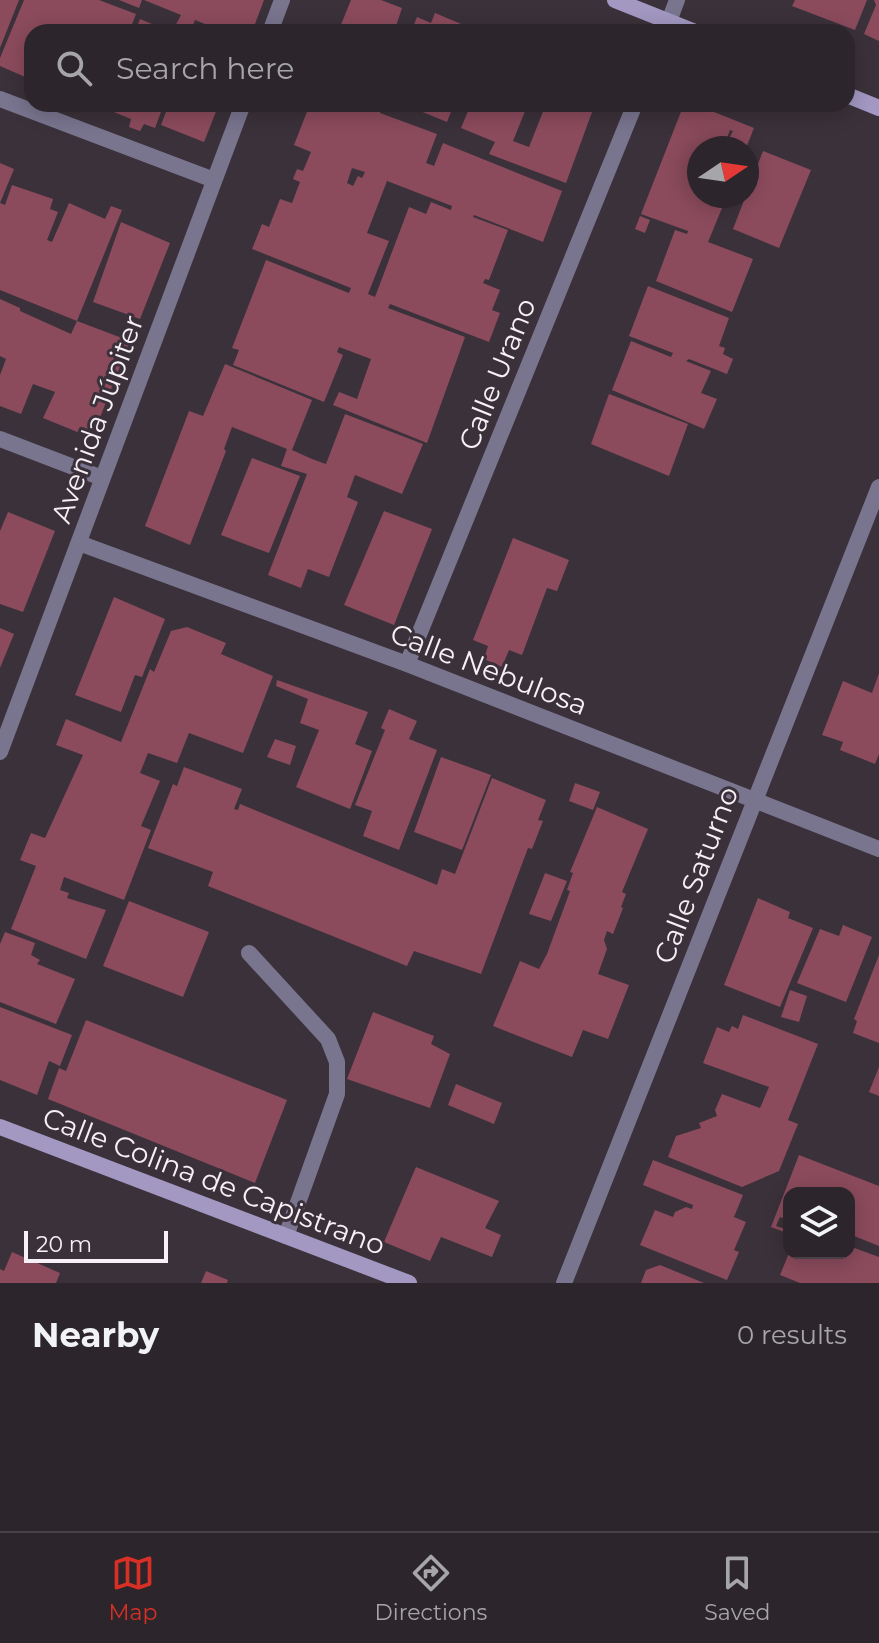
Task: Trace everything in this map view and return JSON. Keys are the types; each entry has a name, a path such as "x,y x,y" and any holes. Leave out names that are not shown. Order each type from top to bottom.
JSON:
{"main road":[{"path":"615,0 661,24"},
{"path":"855,98 879,108"},
{"name":"Calle Colina de Capistrano","path":"0,1127 409,1283"}],"street":[{"path":"273,24 282,0"},
{"path":"668,24 677,0"},
{"path":"0,99 24,108"},
{"path":"34,112 214,180"},
{"name":"Avenida Júpiter","path":"0,752 240,112"},
{"name":"Calle Urano","path":"407,664 632,112"},
{"path":"0,439 102,478"},
{"name":"Calle Saturno","path":"564,1283 879,487"},
{"name":"Calle Nebulosa","path":"79,543 407,664 879,849"},
{"path":"249,953 328,1039 337,1062 337,1094 286,1236"}],"building":[{"path":"0,0 19,0 0,48"},
{"path":"24,0 99,0 136,14 132,24 24,24 24,76 0,66 0,58"},
{"path":"119,0 142,0 139,8"},
{"path":"144,0 264,0 255,24 205,24 195,20 193,24 176,24 181,15"},
{"path":"351,0 381,0 402,8 397,24 341,24"},
{"path":"795,0 867,0 855,30 855,24 839,24 792,6"},
{"path":"874,0 879,0 879,41 864,34 876,5"},
{"path":"435,13 461,24 414,24 417,17 431,23"},
{"path":"114,112 161,112 155,128 144,124 140,131 129,127 131,119"},
{"path":"166,112 216,112 204,142 161,125"},
{"path":"307,112 380,112 437,134 426,163 434,166 443,143 562,191 543,242 473,217 508,230 489,280 485,279 483,283 500,290 492,310 500,313 489,342 390,304 388,308 465,337 427,443 333,405 339,392 357,399 371,359 339,347 337,352 343,355 324,402 233,365 239,350 232,348 266,260 349,293 351,288 252,249 262,224 269,227 280,199 292,203 300,182 293,179 297,169 303,171 311,152 294,145","holes":["352,168 365,172 362,178 358,176 353,186 347,183","387,181 452,206 451,210 431,202 426,214 409,207 375,297 368,294 389,241 367,233"]},
{"path":"423,112 451,112 447,122"},
{"path":"468,112 525,112 513,141 529,147 543,112 592,112 566,183 489,154 495,142 461,128"},
{"path":"681,112 714,112 754,128 751,136 730,136 733,131 730,130 728,136 687,136 687,208 722,208 708,242 753,259 732,312 656,281 675,230 687,234 688,231 641,214"},
{"path":"763,151 811,170 779,248 733,229 741,208 759,208 759,161"},
{"path":"0,163 14,169 0,203"},
{"path":"12,185 53,199 50,209 58,212 47,240 52,242 69,203 105,219 111,206 122,210 77,321 0,290 0,203 5,205"},
{"path":"640,216 650,220 645,233 635,229"},
{"path":"121,222 170,243 140,319 93,302"},
{"path":"648,286 729,318 719,346 725,348 723,354 733,359 727,374 689,359 686,361 711,371 701,393 717,399 704,429 612,390 631,341 671,357 673,353 629,336"},
{"path":"0,299 71,334 77,321 130,341 92,438 43,418 55,392 33,384 21,414 0,406 0,375 6,359 0,356"},
{"path":"225,364 312,400 292,450 312,459 326,464 345,414 423,444 402,494 355,475 347,497 358,502 329,577 308,569 301,588 268,575 307,474 281,466 287,449 232,427 190,545 145,526 189,411 203,416"},
{"path":"609,394 688,424 669,476 591,444"},
{"path":"252,458 300,476 269,553 221,535"},
{"path":"384,511 432,529 394,625 344,605"},
{"path":"8,512 55,531 23,612 0,604 0,531"},
{"path":"513,538 569,560 557,591 547,588 522,655 509,650 502,667 484,659 488,646 473,640"},
{"path":"114,597 165,619 142,677 135,675 121,712 75,695"},
{"path":"187,627 226,643 221,654 273,676 243,753 189,733 177,763 148,753 140,773 160,781 141,826 151,830 124,900 64,877 60,890 69,893 67,898 106,910 86,959 11,929 36,866 20,860 31,833 45,838 83,755 56,745 66,719 121,742 150,669 154,672 171,631"},
{"path":"0,628 14,634 0,668"},
{"path":"879,673 879,754 875,764 840,750 843,742 822,735 843,681 872,693"},
{"path":"277,680 368,712 355,744 372,751 350,809 296,787 319,730 300,723 308,699 276,686"},
{"path":"389,709 417,721 409,739 437,750 399,850 363,836 372,811 355,805 385,730 381,728"},
{"path":"275,739 296,746 290,765 267,757"},
{"path":"441,757 491,775 462,850 414,832"},
{"path":"184,767 242,789 234,809 238,810 240,804 437,885 442,869 455,874 492,778 546,800 538,820 543,821 532,849 528,848 481,974 414,951 407,966 208,886 213,872 148,848 173,784 177,786"},
{"path":"575,783 600,792 593,810 569,801"},
{"path":"597,807 648,829 622,892 626,894 623,908 613,934 607,931 604,940 607,949 598,974 629,985 608,1039 583,1030 572,1057 493,1026 520,961 539,969 547,954 570,891 567,890 573,873 570,872"},
{"path":"545,873 567,881 551,921 529,914"},
{"path":"758,898 790,912 788,918 813,928 780,1007 724,985"},
{"path":"129,901 209,932 183,997 103,966"},
{"path":"843,925 872,937 846,1002 797,983 820,929 839,936"},
{"path":"5,932 35,943 31,955 40,960 37,964 75,979 56,1024 0,1002 0,944"},
{"path":"879,955 879,1043 853,1033 857,1021 854,1019"},
{"path":"790,990 807,996 799,1022 781,1017"},
{"path":"0,1007 72,1035 60,1066 49,1061 37,1095 0,1080"},
{"path":"373,1012 434,1036 431,1044 450,1054 430,1108 347,1079"},
{"path":"743,1015 818,1044 788,1120 798,1124 779,1171 742,1187 668,1157 676,1136 701,1128 699,1123 717,1116 715,1110 722,1094 760,1108 769,1087 703,1063 717,1027 729,1032 732,1026 738,1029"},
{"path":"86,1020 287,1100 255,1183 48,1099 59,1068 66,1071"},
{"path":"879,1067 879,1096 869,1092"},
{"path":"456,1084 502,1103 494,1124 448,1105"},
{"path":"799,1155 879,1186 879,1246 855,1236 855,1187 787,1187"},
{"path":"653,1160 743,1195 734,1217 746,1222 734,1250 739,1252 727,1280 640,1245 655,1210 673,1217 675,1212 686,1207 692,1209 693,1205 643,1185"},
{"path":"416,1167 499,1201 485,1228 501,1235 492,1257 441,1237 430,1261 384,1242"},
{"path":"783,1196 783,1218 780,1217 776,1226 783,1228 783,1232 771,1227"},
{"path":"855,1248 879,1257 879,1283 800,1283 780,1275 787,1259 855,1259"},
{"path":"12,1252 60,1273 56,1283 0,1283 0,1269 4,1271"},
{"path":"660,1265 704,1283 641,1283 646,1270"},
{"path":"206,1271 228,1280 227,1283 201,1283"}]}
